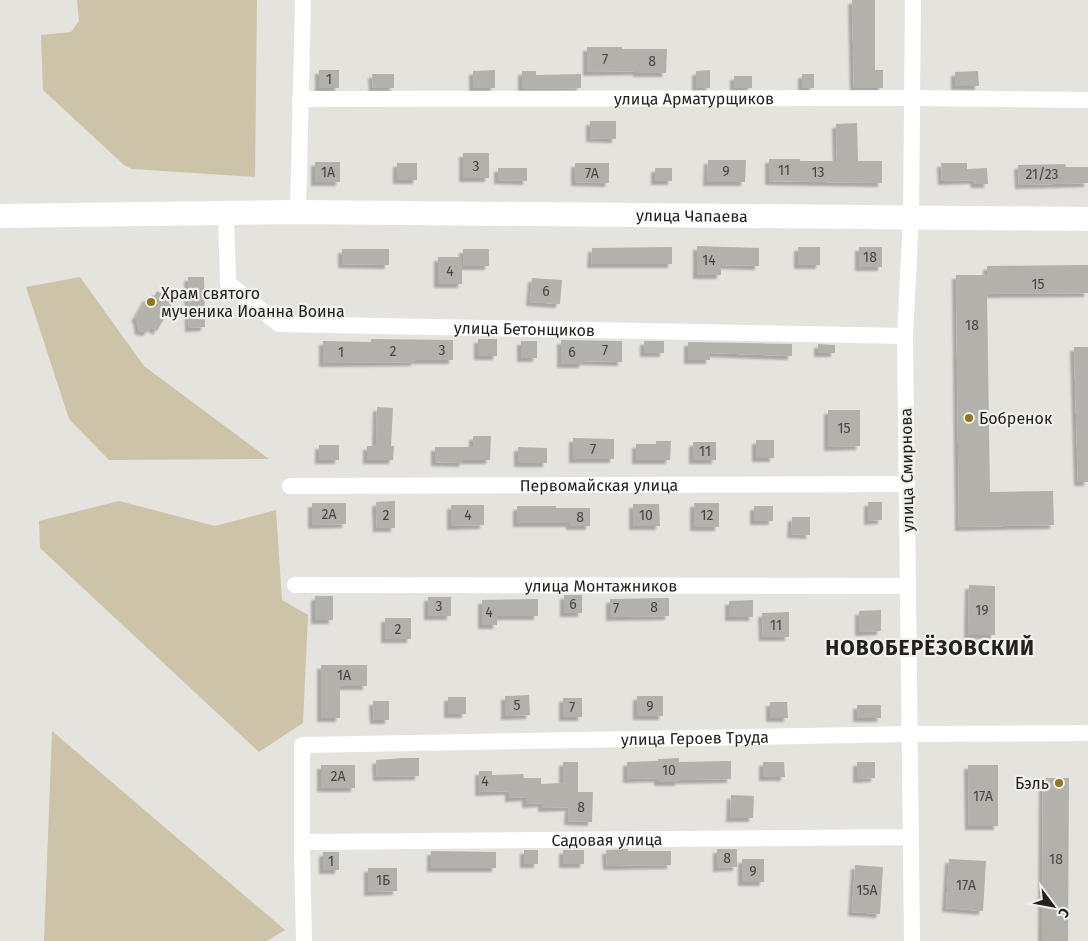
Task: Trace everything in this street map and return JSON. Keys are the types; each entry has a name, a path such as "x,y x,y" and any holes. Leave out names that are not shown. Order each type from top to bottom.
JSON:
{"street":[{"path":"298,212 302,0"},
{"name":"улица Смирнова","path":"912,941 905,336 911,217 913,0"},
{"name":"улица Арматурщиков","path":"300,99 912,98 1088,100"},
{"name":"улица Чапаева","path":"0,216 298,212 1088,219"},
{"name":"улица Бетонщиков","path":"226,214 228,283 279,324 905,336"},
{"name":"Первомайская улица","path":"290,486 907,484"},
{"name":"улица Монтажников","path":"295,585 908,586"},
{"name":"улица Героев Труда","path":"302,842 302,745 910,734 1088,733"},
{"name":"Садовая улица","path":"302,842 911,837"},
{"path":"302,842 304,941"}],"shaded area":[{"path":"77,0 257,0 255,177 132,169 124,165 43,90 41,35 71,32 79,21"},
{"path":"80,277 144,366 269,459 109,460 69,419 26,287"},
{"path":"119,501 215,526 276,510 282,600 308,615 303,723 259,752 40,548 39,521"},
{"path":"52,731 285,930 267,941 44,941"}],"building":[{"path":"852,0 875,0 875,70 883,70 883,88 854,88"},
{"path":"587,47 667,49 666,73 637,73 637,71 587,72"},
{"path":"319,70 339,70 339,88 319,88"},
{"path":"495,70 495,88 473,88 473,71"},
{"path":"710,70 710,88 696,88 696,71"},
{"path":"522,71 536,71 536,75 581,74 581,88 522,89"},
{"path":"978,71 979,86 955,86 955,72"},
{"path":"372,74 394,74 394,88 373,88"},
{"path":"802,74 814,74 814,88 802,88"},
{"path":"734,76 752,76 752,88 734,88"},
{"path":"590,121 616,121 616,139 590,138"},
{"path":"857,123 858,161 882,161 882,183 769,181 769,159 837,161 836,124"},
{"path":"463,153 489,153 489,178 463,178"},
{"path":"708,160 746,160 745,182 707,182"},
{"path":"315,162 340,162 340,182 315,182"},
{"path":"397,163 417,163 417,180 397,180"},
{"path":"575,163 609,163 609,183 575,182"},
{"path":"941,163 967,163 967,169 987,168 988,184 975,184 974,180 942,181"},
{"path":"1065,164 1066,167 1088,167 1088,183 1019,185 1018,165"},
{"path":"498,168 527,168 527,181 498,180"},
{"path":"655,168 672,168 672,181 655,181"},
{"path":"697,246 759,248 759,266 721,265 721,275 697,275"},
{"path":"672,247 672,264 591,264 592,248"},
{"path":"798,247 820,247 820,265 798,265"},
{"path":"859,247 882,247 882,267 859,267"},
{"path":"342,249 389,249 389,265 342,264"},
{"path":"463,249 489,249 489,266 463,266"},
{"path":"438,257 462,257 462,284 438,284"},
{"path":"1088,265 1088,293 987,294 990,492 1053,491 1054,525 959,527 956,275 987,275 987,266"},
{"path":"188,277 204,277 205,327 189,328"},
{"path":"532,278 562,280 560,304 530,302"},
{"path":"157,291 174,301 157,331 151,327 147,332 139,331 137,319 135,318 147,297 152,300"},
{"path":"371,339 453,340 453,360 323,363 323,341 371,342"},
{"path":"478,339 497,339 497,356 478,356"},
{"path":"561,340 622,341 622,362 583,361 583,364 561,364"},
{"path":"521,341 537,341 537,358 521,358"},
{"path":"644,341 664,341 664,353 644,353"},
{"path":"688,342 792,344 792,356 710,353 710,360 688,360"},
{"path":"818,344 835,345 835,353 818,353"},
{"path":"1074,347 1088,347 1088,482 1078,482"},
{"path":"377,407 393,408 391,446 394,446 393,460 367,460 367,446 376,446"},
{"path":"828,410 860,410 860,446 828,447"},
{"path":"473,436 491,436 490,460 463,460 463,463 435,462 435,447 473,447"},
{"path":"573,438 614,439 614,459 573,459"},
{"path":"756,440 774,440 774,458 756,458"},
{"path":"656,441 671,441 670,460 636,460 636,444 656,444"},
{"path":"693,442 716,442 716,460 693,460"},
{"path":"319,445 339,445 339,460 319,460"},
{"path":"518,447 547,448 547,463 518,463"},
{"path":"395,501 395,528 377,528 376,502"},
{"path":"868,502 882,502 882,520 868,521"},
{"path":"312,503 346,503 346,524 312,525"},
{"path":"694,503 719,503 719,527 694,527"},
{"path":"633,504 659,504 660,526 633,526"},
{"path":"451,505 484,505 484,525 451,526"},
{"path":"517,506 590,508 590,526 570,526 570,523 517,523"},
{"path":"754,506 773,506 773,521 754,521"},
{"path":"792,517 810,517 810,535 791,534"},
{"path":"969,585 995,586 995,635 968,635"},
{"path":"564,595 582,595 582,613 564,613"},
{"path":"315,596 333,596 333,620 315,620"},
{"path":"428,597 451,597 451,616 428,616"},
{"path":"669,598 669,616 610,617 610,599"},
{"path":"538,599 538,616 497,616 497,625 482,625 482,600"},
{"path":"753,600 753,617 729,617 729,601"},
{"path":"881,610 881,631 859,632 859,611"},
{"path":"789,612 789,637 763,637 762,613"},
{"path":"385,618 411,618 411,639 385,639"},
{"path":"321,665 367,665 367,686 340,686 340,718 321,718"},
{"path":"529,695 530,715 505,716 505,696"},
{"path":"637,696 663,696 663,716 637,716"},
{"path":"448,697 466,697 466,714 448,714"},
{"path":"563,698 582,698 582,717 563,717"},
{"path":"373,701 389,701 389,720 374,720"},
{"path":"770,702 787,702 788,718 770,718"},
{"path":"857,705 881,705 881,718 857,718"},
{"path":"419,758 419,776 377,777 376,760"},
{"path":"679,758 679,762 731,761 731,779 658,782 658,778 627,779 627,762"},
{"path":"563,762 578,762 578,792 593,792 592,822 568,821 569,807 542,808 542,803 526,804 526,797 509,798 509,791 479,792 479,771 492,771 492,775 523,774 524,778 541,778 541,784 563,783"},
{"path":"763,762 784,762 785,777 763,777"},
{"path":"857,762 875,762 875,778 857,779"},
{"path":"321,765 355,765 355,788 321,788"},
{"path":"968,765 998,765 998,826 969,826"},
{"path":"1043,778 1069,778 1068,941 1042,941"},
{"path":"731,795 754,796 753,818 730,818"},
{"path":"628,849 628,851 671,851 671,865 607,866 606,850"},
{"path":"717,849 737,849 737,867 717,868"},
{"path":"524,850 538,850 538,864 524,864"},
{"path":"563,850 584,850 584,864 563,864"},
{"path":"431,851 496,852 496,868 431,868"},
{"path":"323,852 339,852 339,870 323,870"},
{"path":"742,859 764,859 764,882 742,882"},
{"path":"949,859 986,861 983,911 946,908"},
{"path":"855,865 883,867 880,914 852,912"},
{"path":"368,868 397,868 397,891 368,892"}],"place":[{"name":"Храм святого мученика Иоанна Воина","path":"151,302"},
{"name":"Бобренок","path":"969,418"},
{"name":"Бэль","path":"1059,783"}],"district":[{"name":"НОВОБЕРЁЗОВСКИЙ","path":"930,648"}]}
